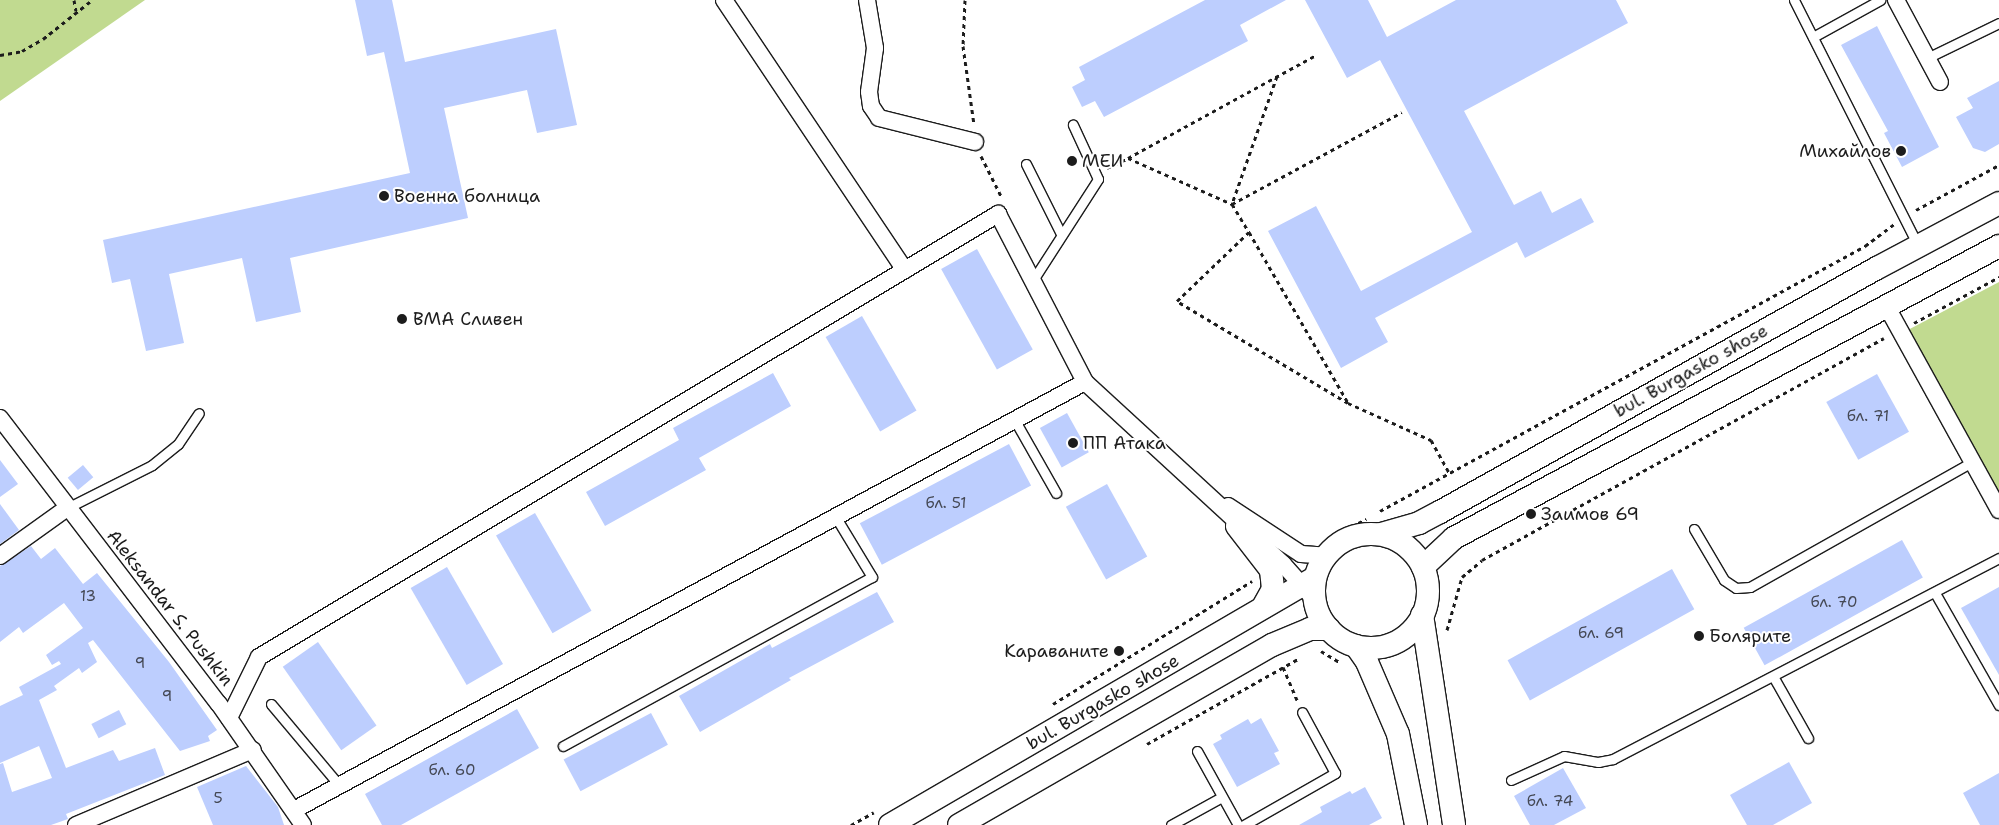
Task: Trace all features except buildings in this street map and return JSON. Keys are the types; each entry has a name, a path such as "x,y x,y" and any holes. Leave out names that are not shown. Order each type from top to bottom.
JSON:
{"main road":[{"name":"bul. Burgasko shose","path":"1375,522 1419,523 1918,245 1999,203"},
{"name":"bul. Burgasko shose","path":"1423,567 1454,538 1999,246"},
{"path":"1356,646 1375,648 1396,642 1414,629 1422,615 1428,589 1423,567 1412,552 1375,522 1327,556 1311,588 1329,629 1356,646 1367,662 1398,734 1416,825"},
{"path":"1237,526 1271,570 1273,589 1263,607"},
{"name":"bul. Burgasko shose","path":"883,818 1263,607 1311,588"},
{"path":"1422,615 1454,825"},
{"name":"bul. Burgasko shose","path":"959,825 1272,645 1310,629 1329,629"}],"street":[{"path":"724,0 905,270"},
{"path":"867,0 875,48 868,92 871,106 879,118 975,142"},
{"path":"1896,0 1940,82"},
{"path":"229,718 260,657 998,214 1085,382 1237,526 1311,588"},
{"path":"1886,308 1999,510"},
{"path":"294,810 1085,382"},
{"name":"Aleksandar S. Pushkin","path":"0,418 253,750 303,825"},
{"path":"1188,481 1301,554 1327,556"},
{"path":"0,556 67,508"},
{"path":"76,825 253,750"}],"lane":[{"path":"1794,0 1918,245"},
{"path":"1813,37 1880,0"},
{"path":"1927,58 1999,23"},
{"path":"1033,280 1098,179 1073,125"},
{"path":"1026,164 1061,234"},
{"path":"67,508 152,465 178,444 199,412"},
{"path":"1014,419 1056,492"},
{"path":"1694,529 1724,580 1736,588 1750,588 1972,462"},
{"path":"563,746 872,577 835,516"},
{"path":"1511,780 1564,756 1574,755 1598,762 1613,759 1774,678 1999,558"},
{"path":"1935,593 1999,705"},
{"path":"1774,678 1808,738"},
{"path":"271,704 339,785"},
{"path":"1244,825 1335,773 1302,712"},
{"path":"1197,751 1238,825"},
{"path":"1171,825 1222,796"}],"path":[{"path":"74,0 76,11"},
{"path":"0,55 22,51 92,0"},
{"path":"965,0 963,46 975,142 1001,194 1003,204 998,214"},
{"path":"1096,174 1316,55"},
{"path":"1232,204 1276,76"},
{"path":"1232,204 1402,112"},
{"path":"1128,158 1232,204 1348,403"},
{"path":"1301,554 1375,522 1449,473 1865,246 1904,216 1999,165"},
{"path":"1249,232 1177,301 1348,403 1431,440 1449,473"},
{"path":"1446,634 1462,577 1482,560 1899,330 1999,277"},
{"path":"1051,705 1271,570"},
{"path":"1318,648 1347,670"},
{"path":"1144,745 1300,658"},
{"path":"1282,667 1302,712"},
{"path":"851,825 883,818"}],"green space":[{"path":"0,0 145,0 0,101"},
{"path":"1999,282 1999,497 1906,331"}],"place":[{"name":"Михайлов","path":"1901,151"},
{"name":"МЕИ","path":"1072,161"},
{"name":"Военна болница","path":"384,196"},
{"name":"ВМА Сливен","path":"402,319"},
{"name":"ПП Атака","path":"1073,443"},
{"name":"Заимов 69","path":"1531,514"},
{"name":"Болярите","path":"1699,636"},
{"name":"Караваните","path":"1119,651"}]}
